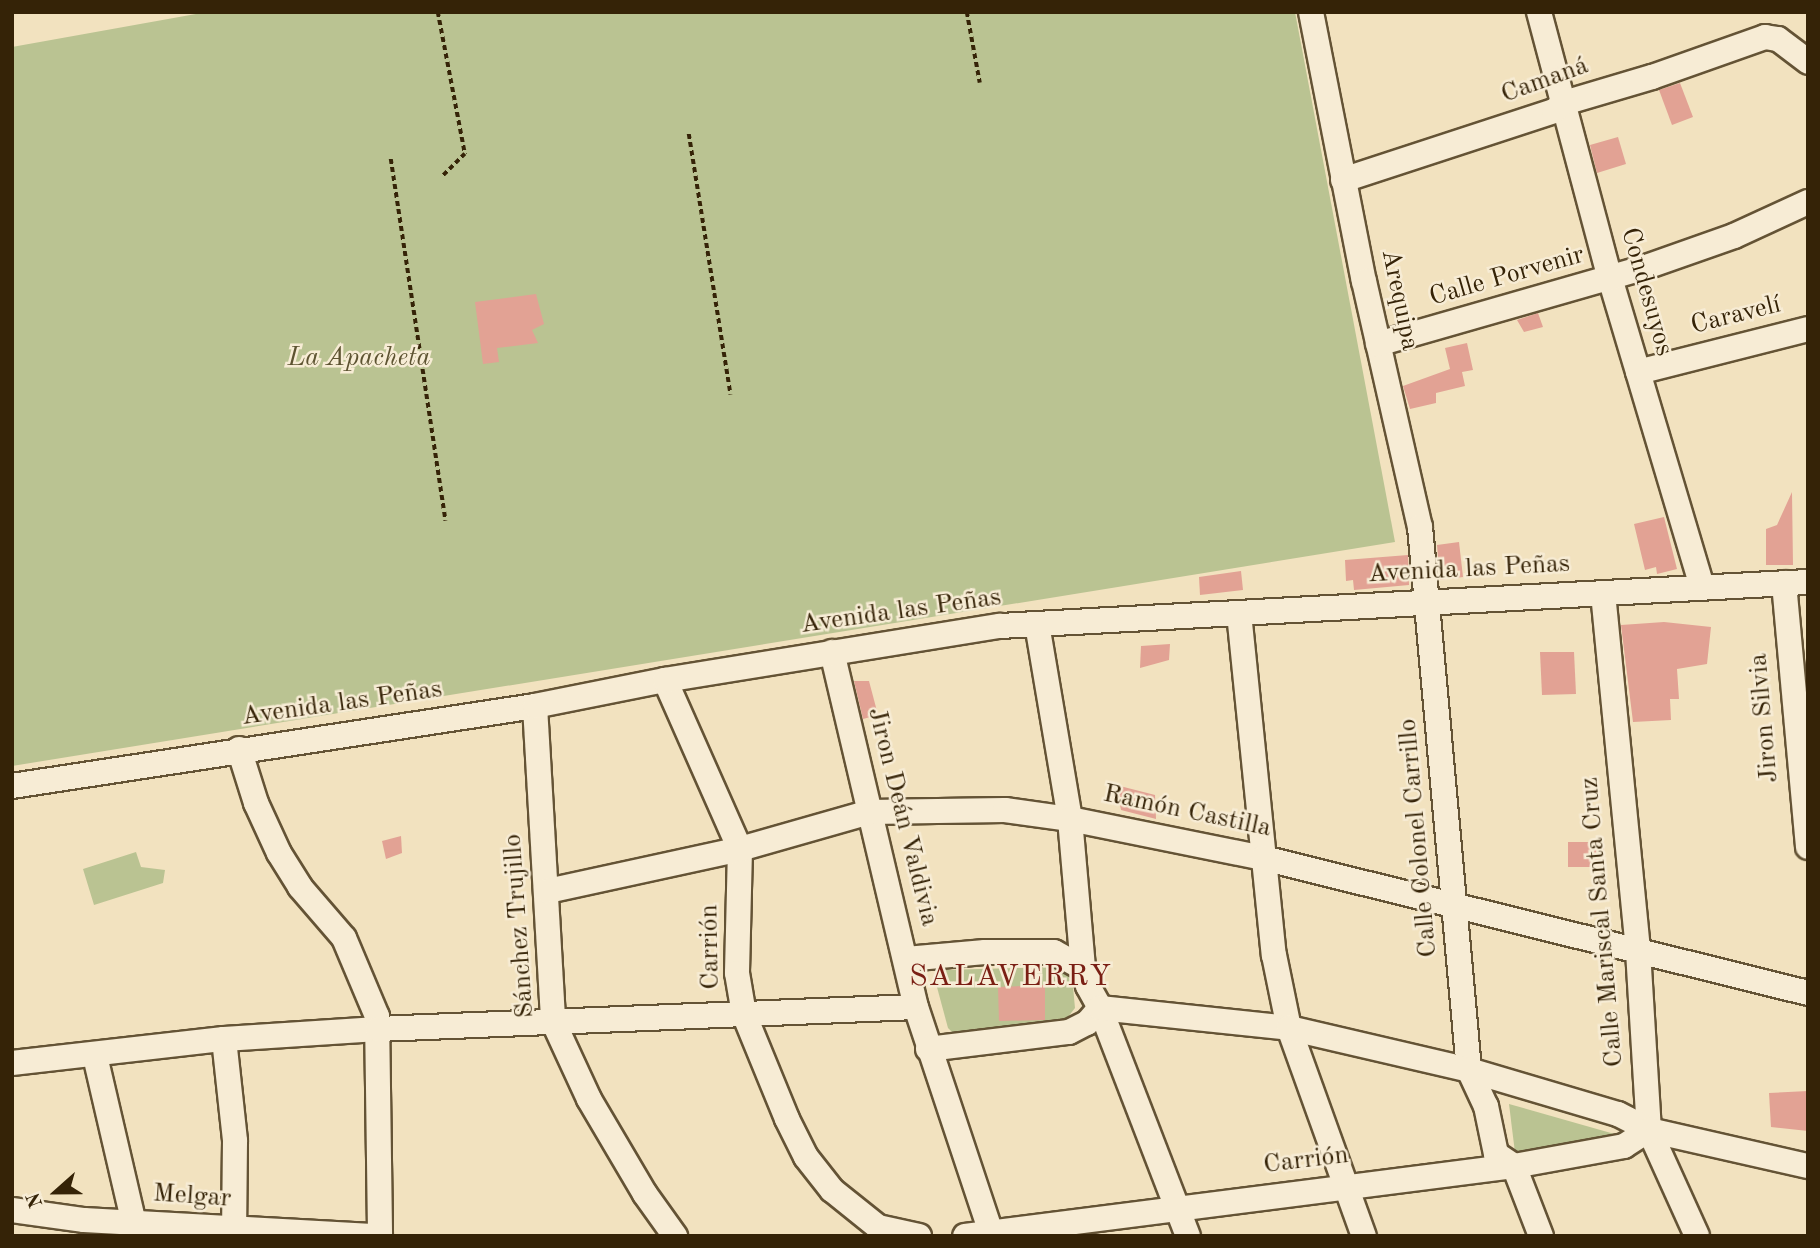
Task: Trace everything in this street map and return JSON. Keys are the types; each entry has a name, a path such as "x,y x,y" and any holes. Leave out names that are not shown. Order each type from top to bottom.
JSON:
{"street":[{"name":"Arequipa","path":"1311,12 1343,180 1420,527 1427,601"},
{"name":"Condesuyos","path":"1539,12 1610,278 1702,586"},
{"name":"Camaná","path":"1343,180 1554,111 1564,103 1652,77 1765,37 1778,38 1808,62"},
{"name":"Calle Porvenir","path":"1378,344 1610,278 1734,236 1808,202"},
{"name":"Caravelí","path":"1638,372 1808,329"},
{"name":"Avenida las Peñas","path":"12,786 239,749 535,706 665,680 956,632 1037,624 1427,601 1796,583"},
{"name":"Jiron Silvia","path":"1796,583 1808,847"},
{"name":"Calle Mariscal Santa Cruz","path":"1602,593 1638,951 1649,1130 1698,1236"},
{"name":"Calle Colonel Carrillo","path":"1427,601 1469,1070"},
{"path":"1239,613 1274,955 1289,1028 1364,1236"},
{"path":"1037,624 1070,819 1083,968 1179,1207 1188,1236"},
{"name":"Jiron Deán Valdivia","path":"832,652 916,1007 982,1234"},
{"name":"Carrión","path":"665,680 740,849 737,973 744,1014 787,1119 806,1157 831,1190 878,1227 919,1236"},
{"name":"Sánchez Trujillo","path":"535,706 548,891 553,1021 589,1099 645,1194 675,1236"},
{"path":"239,749 256,803 279,853 300,887 344,938 377,1016 380,1236"},
{"name":"Ramón Castilla","path":"548,891 740,849 870,812 1004,810 1070,819 1263,858 1808,993"},
{"path":"906,959 985,952 1054,951 1083,968"},
{"path":"12,1063 95,1056 224,1039 378,1029 916,1007"},
{"path":"1100,1008 1289,1028 1469,1070 1619,1114 1649,1130 1808,1166"},
{"path":"928,1049 1069,1032 1087,1023 1100,1008"},
{"path":"224,1039 235,1141 234,1230"},
{"path":"95,1056 134,1223"},
{"path":"1469,1070 1486,1106 1496,1154 1514,1166 1541,1236"},
{"name":"Carrión","path":"982,1234 1514,1166 1624,1146 1649,1130"},
{"name":"Melgar","path":"12,1210 83,1220 368,1236"}],"path":[{"path":"438,12 465,154 443,177"},
{"path":"967,12 980,83"},
{"path":"689,134 731,395"},
{"path":"391,159 446,521"}],"green space":[{"name":"La Apacheta","path":"207,12 1295,12 1395,542 12,766 12,47"},
{"path":"136,852 141,867 165,870 163,883 94,905 83,869"},
{"path":"1052,967 1068,975 1073,987 1075,1008 1064,1022 956,1036 948,1028 934,976 942,970"},
{"path":"1509,1104 1625,1137 1517,1169"}],"building":[{"path":"1680,83 1693,117 1672,125 1659,90"},
{"path":"1618,137 1626,164 1597,173 1590,145"},
{"path":"536,294 544,324 532,330 538,343 497,348 499,362 483,364 475,302"},
{"path":"1538,313 1543,327 1524,332 1517,320"},
{"path":"1467,343 1473,370 1462,372 1465,386 1436,393 1436,403 1410,409 1403,386 1450,369 1445,348"},
{"path":"1792,492 1793,565 1766,565 1766,529 1777,525"},
{"path":"1664,517 1677,569 1657,574 1656,567 1645,570 1634,524"},
{"path":"1459,542 1463,577 1440,580 1437,545"},
{"path":"1408,555 1409,585 1354,590 1353,580 1346,581 1345,560"},
{"path":"1241,571 1243,590 1200,595 1199,577"},
{"path":"1664,622 1711,627 1707,664 1677,669 1679,699 1670,699 1671,720 1633,722 1621,625"},
{"path":"1170,644 1169,660 1140,668 1141,646"},
{"path":"1540,652 1574,652 1576,694 1542,695"},
{"path":"854,681 869,681 878,715 863,719"},
{"path":"1116,785 1155,795 1156,819 1121,810"},
{"path":"401,836 402,853 386,859 382,841"},
{"path":"1568,842 1604,842 1604,867 1568,867"},
{"path":"1045,985 1045,1020 999,1021 998,987"},
{"path":"1808,1091 1808,1131 1771,1127 1769,1093"}],"district":[{"name":"SALAVERRY","path":"1011,977"}]}
